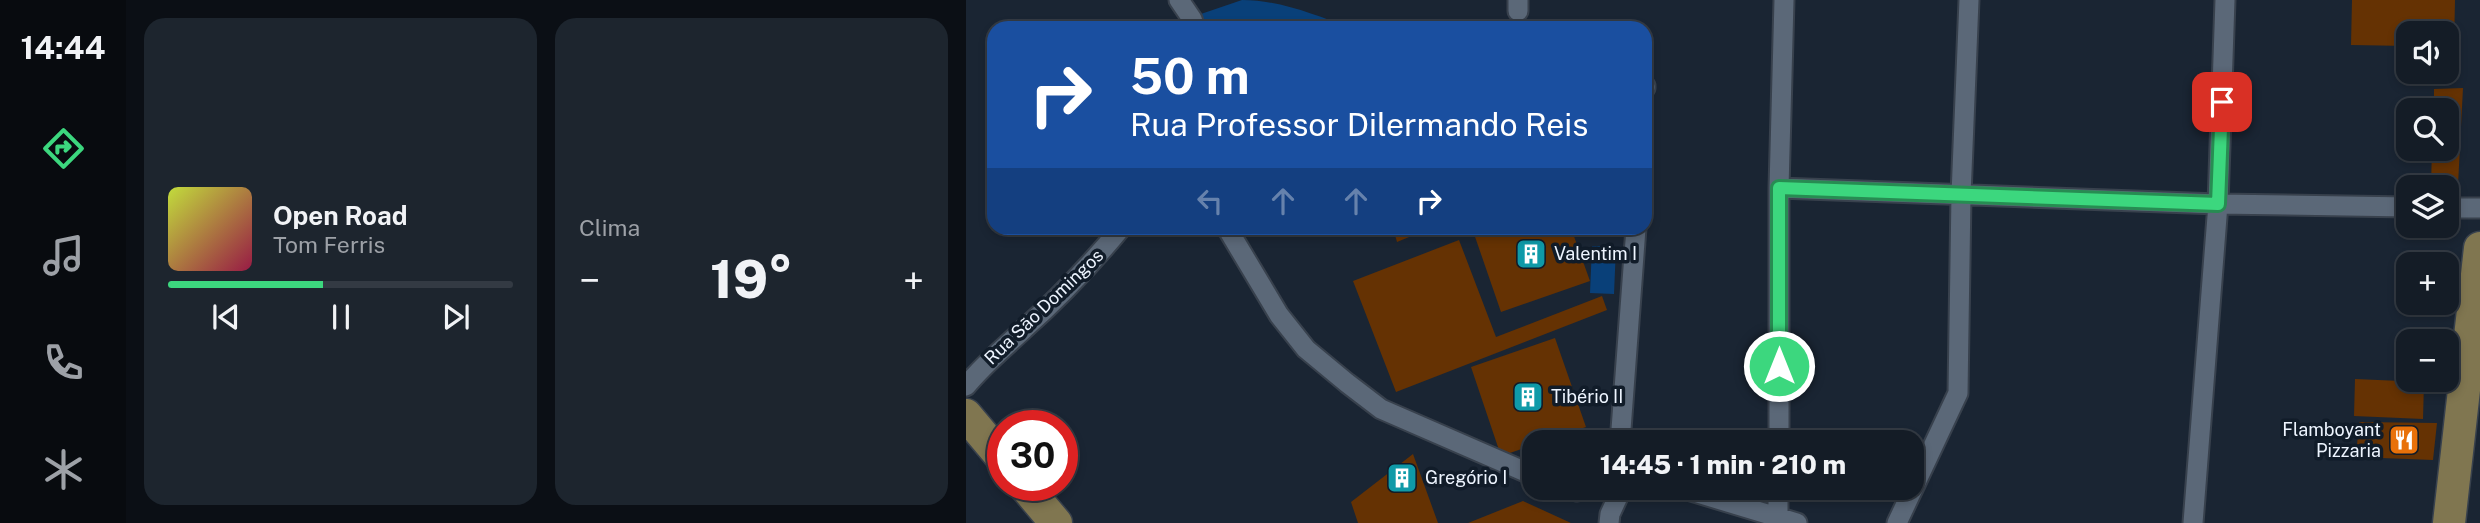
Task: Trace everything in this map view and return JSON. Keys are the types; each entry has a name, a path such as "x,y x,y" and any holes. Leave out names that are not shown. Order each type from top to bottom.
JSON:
{"main road":[{"path":"2449,523 2480,248"},
{"path":"966,415 987,440"},
{"path":"1037,501 1056,523"}],"street":[{"path":"1179,0 1193,21"},
{"path":"1779,430 1779,188 1784,0"},
{"path":"1896,523 1958,393 1961,195 1969,0"},
{"path":"2193,523 2218,204 2225,0"},
{"path":"1779,188 2218,204 2396,207"},
{"path":"2459,208 2480,208"},
{"name":"Rua São Domingos","path":"966,386 988,360 1089,266 1115,235"},
{"path":"1231,235 1279,315 1306,349 1347,383 1381,409 1522,470"},
{"path":"1621,430 1635,235"},
{"path":"1609,523 1616,500"},
{"path":"1721,500 1788,520"},
{"path":"1782,500 1788,520"}],"shaded area":[{"path":"1242,0 1283,5 1332,21 1200,21 1198,15"},
{"path":"1592,246 1616,247 1614,294 1590,293"}],"building":[{"path":"2352,0 2455,0 2455,21 2396,21 2396,46 2351,45"},
{"path":"2463,88 2459,175 2431,175 2432,161 2459,161 2459,98 2434,98 2434,89"},
{"path":"1395,235 1414,235 1397,242"},
{"name":"Valentim I","path":"1474,235 1574,235 1590,281 1501,312"},
{"path":"1459,240 1496,337 1602,296 1607,310 1396,392 1353,281"},
{"name":"Tibério II","path":"1555,338 1586,427 1577,430 1522,430 1522,449 1501,456 1471,367"},
{"path":"2355,379 2396,381 2396,392 2424,392 2423,419 2354,416"},
{"path":"2359,422 2437,423 2433,460 2356,457"},
{"name":"Gregório I","path":"1413,454 1438,523 1358,523 1351,502"},
{"path":"1523,501 1571,523 1468,523"}],"place":[{"name":"Valentim I","path":"1531,254"},
{"name":"Tibério II","path":"1528,397"},
{"name":"Flamboyant Pizzaria","path":"2404,440"},
{"name":"Gregório I","path":"1402,478"}],"route":[{"path":"1779,366 1779,188 2218,204 2222,102"}]}
